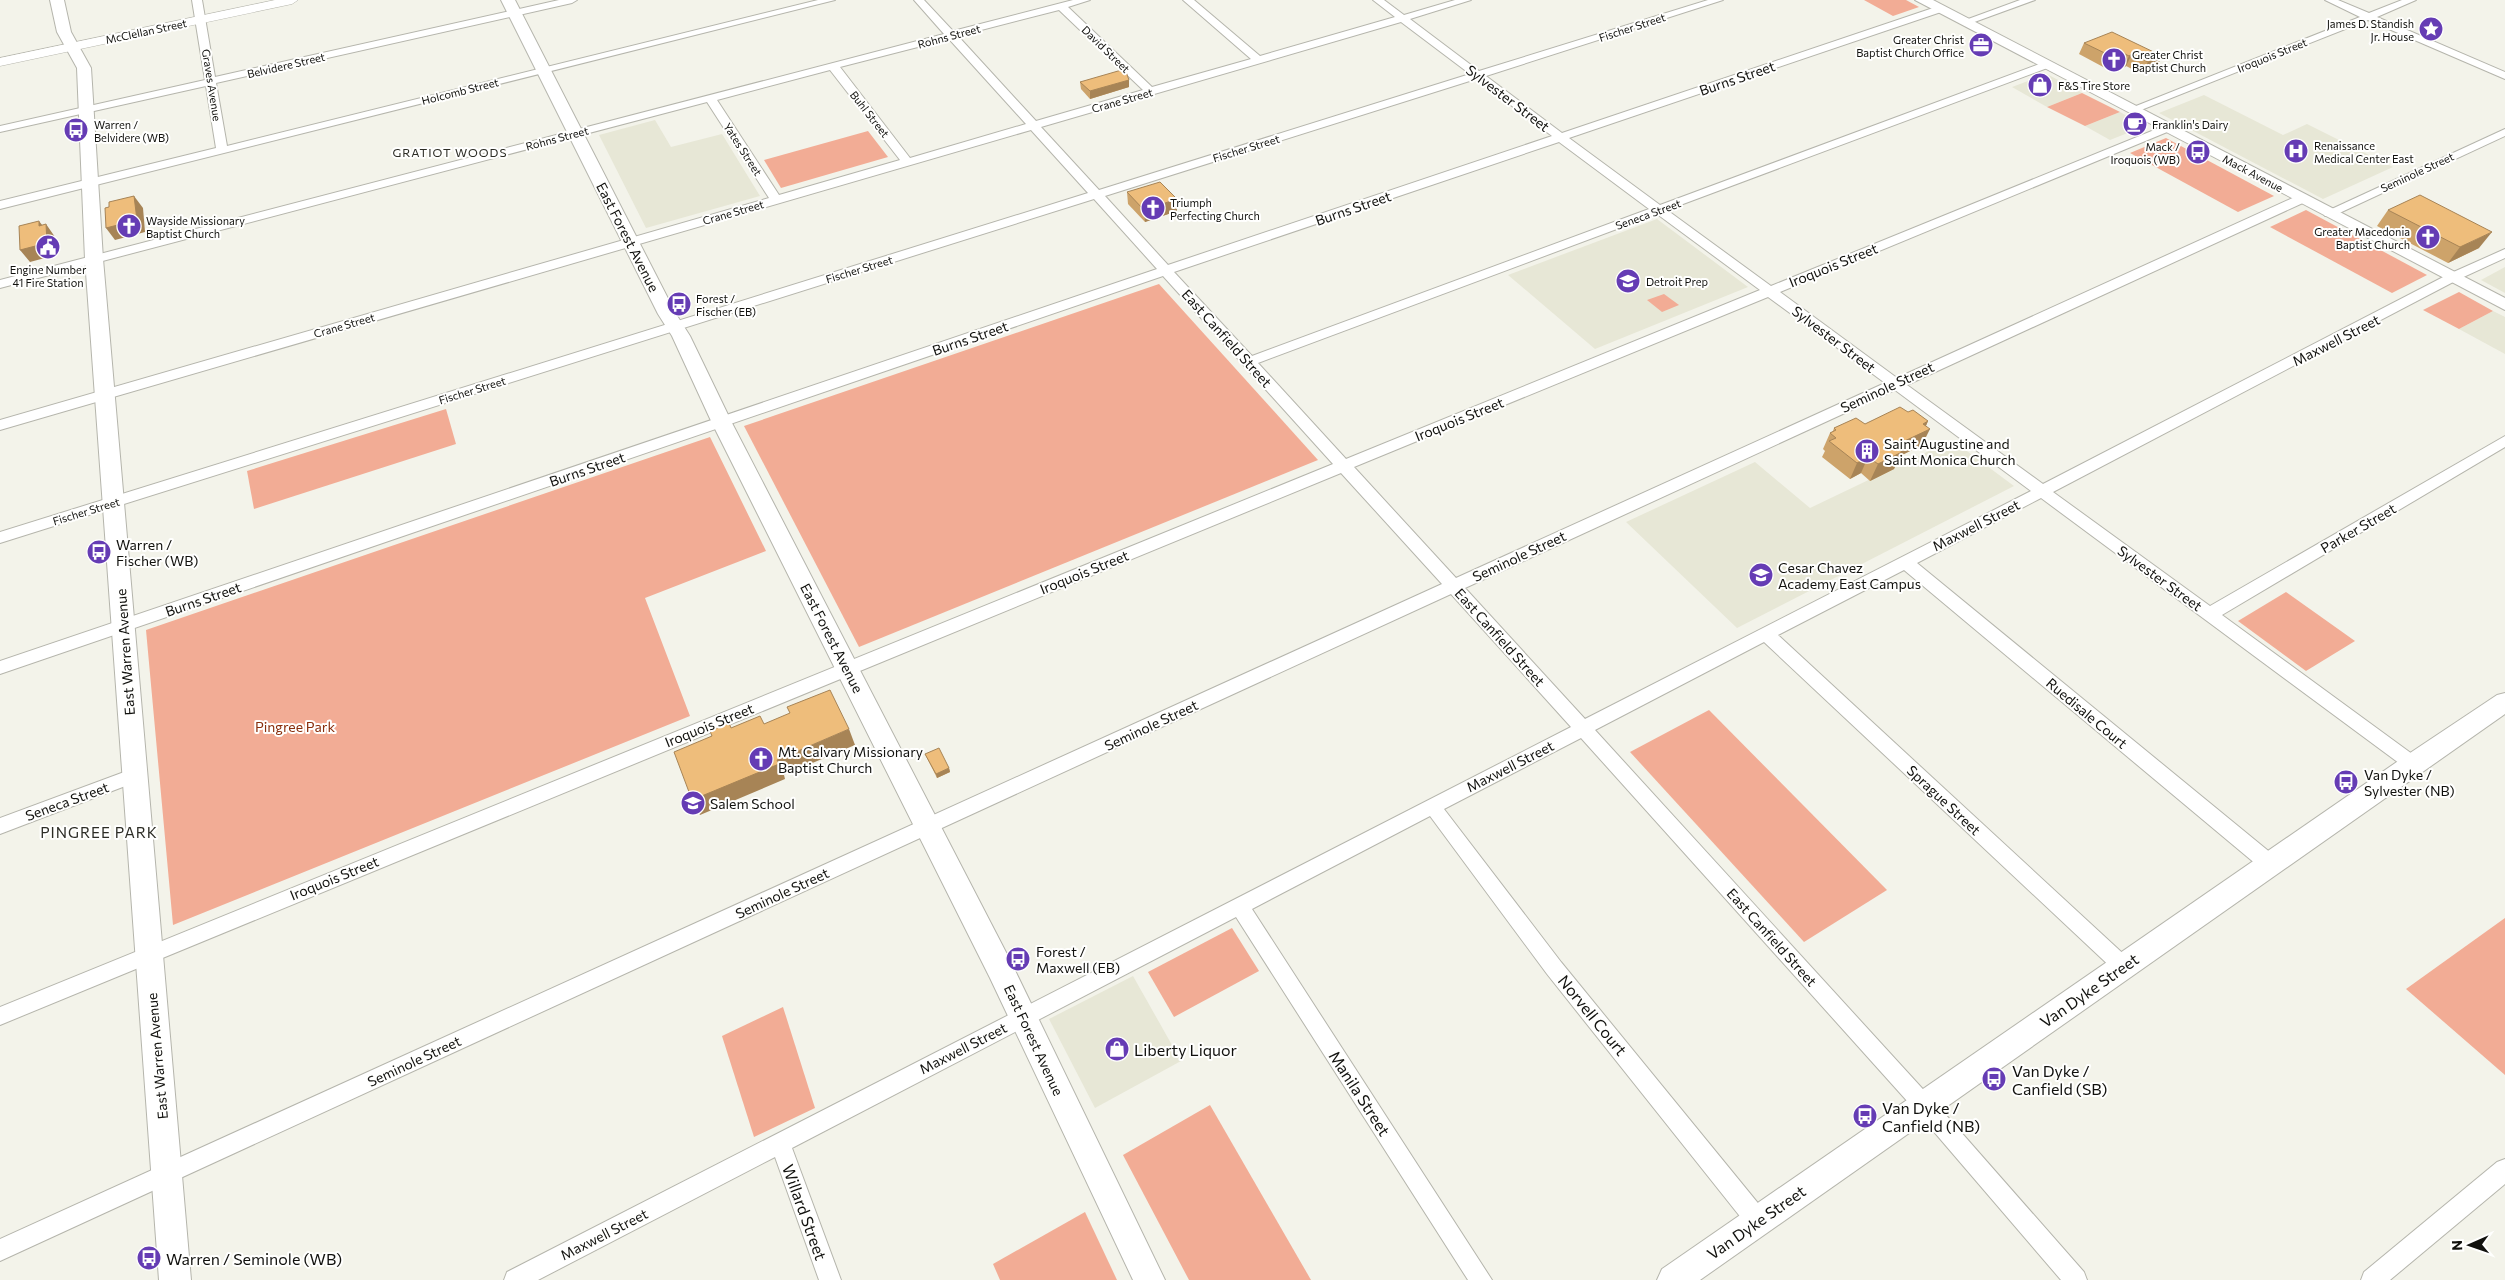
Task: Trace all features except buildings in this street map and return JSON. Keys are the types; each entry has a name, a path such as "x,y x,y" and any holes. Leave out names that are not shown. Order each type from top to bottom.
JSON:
{"main road":[{"name":"East Warren Avenue","path":"57,0 66,37 73,46 84,68 94,259 175,1280"},
{"name":"Mack Avenue","path":"1922,0 2505,305"},
{"name":"East Forest Avenue","path":"511,6 928,826 1006,982 1149,1280"},
{"name":"Van Dyke Street","path":"1673,1280 2413,764 2503,707"}],"street":[{"name":"Graves Avenue","path":"197,0 222,150"},
{"name":"McClellan Street","path":"0,62 292,0"},
{"name":"Belvidere Street","path":"0,129 211,82 511,6 572,0"},
{"name":"Holcomb Street","path":"0,204 830,0"},
{"name":"East Canfield Street","path":"918,0 1584,728 1924,1105 2076,1280"},
{"name":"Rohns Street","path":"0,284 1085,0"},
{"path":"1188,0 1258,60"},
{"name":"Sylvester Street","path":"1378,0 1894,384 2413,764"},
{"name":"Crane Street","path":"0,425 1466,0"},
{"name":"Fischer Street","path":"0,538 1718,0"},
{"path":"1965,22 2030,0"},
{"path":"2330,0 2505,76"},
{"name":"Iroquois Street","path":"2132,110 2411,0"},
{"name":"David Street","path":"1061,6 1150,92"},
{"name":"Burns Street","path":"0,668 722,423 1165,270 1940,10"},
{"name":"Seneca Street","path":"1249,362 2046,65"},
{"name":"Buhl Street","path":"833,66 907,162"},
{"name":"Yates Street","path":"710,98 776,200"},
{"name":"Iroquois Street","path":"0,1016 2168,128"},
{"name":"Seminole Street","path":"2329,213 2505,132"},
{"name":"Seminole Street","path":"0,1250 2301,198"},
{"name":"Maxwell Street","path":"515,1280 2453,278 2505,253"},
{"name":"Parker Street","path":"2210,614 2505,441"},
{"name":"Ruedisale Court","path":"1905,562 2270,864"},
{"name":"Sprague Street","path":"1766,634 2123,966"},
{"name":"Seneca Street","path":"0,826 135,776"},
{"name":"Norvell Court","path":"1432,806 1554,968 1665,1103 1758,1221"},
{"name":"Manila Street","path":"1239,906 1481,1280"},
{"name":"Willard Street","path":"780,1143 830,1280"},
{"path":"2372,1280 2505,1170"}],"shaded area":[{"path":"2047,74 2082,93 2047,107 2012,87"},
{"name":"Renaissance Medical Center East","path":"2204,95 2283,135 2307,124 2393,167 2323,199 2159,113"},
{"path":"2120,112 2145,126 2110,140 2085,126"},
{"path":"655,120 671,147 722,134 760,196 646,228 599,135"},
{"name":"Detroit Prep","path":"1657,219 1748,287 1595,349 1508,275"},
{"path":"2505,267 2505,293 2481,280"},
{"path":"2493,311 2505,317 2505,354 2459,329"},
{"name":"Cesar Chavez Academy East Campus","path":"1952,440 2014,486 1737,628 1626,522 1755,462 1810,508"},
{"path":"1133,976 1181,1061 1095,1108 1049,1019"}],"green space":[{"path":"1864,0 1906,0 1919,7 1893,16"},
{"path":"2082,93 2120,112 2085,126 2047,107"},
{"path":"868,131 888,157 781,188 764,160"},
{"path":"2166,138 2274,196 2238,212 2130,153"},
{"path":"2306,210 2427,275 2392,293 2270,227"},
{"path":"1159,284 1318,460 859,647 744,426"},
{"path":"2459,292 2493,311 2459,329 2423,310"},
{"path":"1664,294 1679,305 1662,312 1647,300"},
{"path":"446,409 456,444 254,509 247,471"},
{"name":"Pingree Park","path":"710,437 766,551 645,598 690,716 173,925 146,630"},
{"path":"2286,592 2355,641 2306,671 2238,621"},
{"path":"1709,710 1887,890 1804,942 1630,752"},
{"path":"2505,918 2505,1075 2406,989"},
{"path":"1232,928 1259,971 1174,1017 1148,972"},
{"path":"783,1007 815,1108 754,1137 722,1036"},
{"path":"1210,1105 1311,1280 1189,1280 1123,1155"},
{"path":"1085,1212 1117,1280 1000,1280 993,1264"}],"place":[{"name":"James D. Standish Jr. House","path":"2431,29"},
{"name":"Greater Christ Baptist Church Office","path":"1981,45"},
{"name":"Greater Christ Baptist Church","path":"2114,60"},
{"name":"F&S Tire Store","path":"2040,85"},
{"name":"Franklin's Dairy","path":"2135,124"},
{"name":"Warren / Belvidere (WB)","path":"76,130"},
{"name":"Renaissance Medical Center East","path":"2296,151"},
{"name":"Mack / Iroquois (WB)","path":"2198,152"},
{"name":"Triumph Perfecting Church","path":"1153,208"},
{"name":"Wayside Missionary Baptist Church","path":"129,226"},
{"name":"Greater Macedonia Baptist Church","path":"2428,237"},
{"name":"Engine Number 41 Fire Station","path":"48,247"},
{"name":"Detroit Prep","path":"1628,281"},
{"name":"Forest / Fischer (EB)","path":"679,304"},
{"name":"Saint Augustine and Saint Monica Church","path":"1867,451"},
{"name":"Warren / Fischer (WB)","path":"99,552"},
{"name":"Cesar Chavez Academy East Campus","path":"1761,575"},
{"name":"Mt. Calvary Missionary Baptist Church","path":"761,759"},
{"name":"Van Dyke / Sylvester (NB)","path":"2346,782"},
{"name":"Salem School","path":"693,803"},
{"name":"Forest / Maxwell (EB)","path":"1018,959"},
{"name":"Liberty Liquor","path":"1117,1049"},
{"name":"Van Dyke / Canfield (SB)","path":"1994,1079"},
{"name":"Van Dyke / Canfield (NB)","path":"1865,1116"},
{"name":"Warren / Seminole (WB)","path":"149,1258"}],"district":[{"name":"GRATIOT WOODS","path":"450,152"},
{"name":"PINGREE PARK","path":"99,832"}]}
